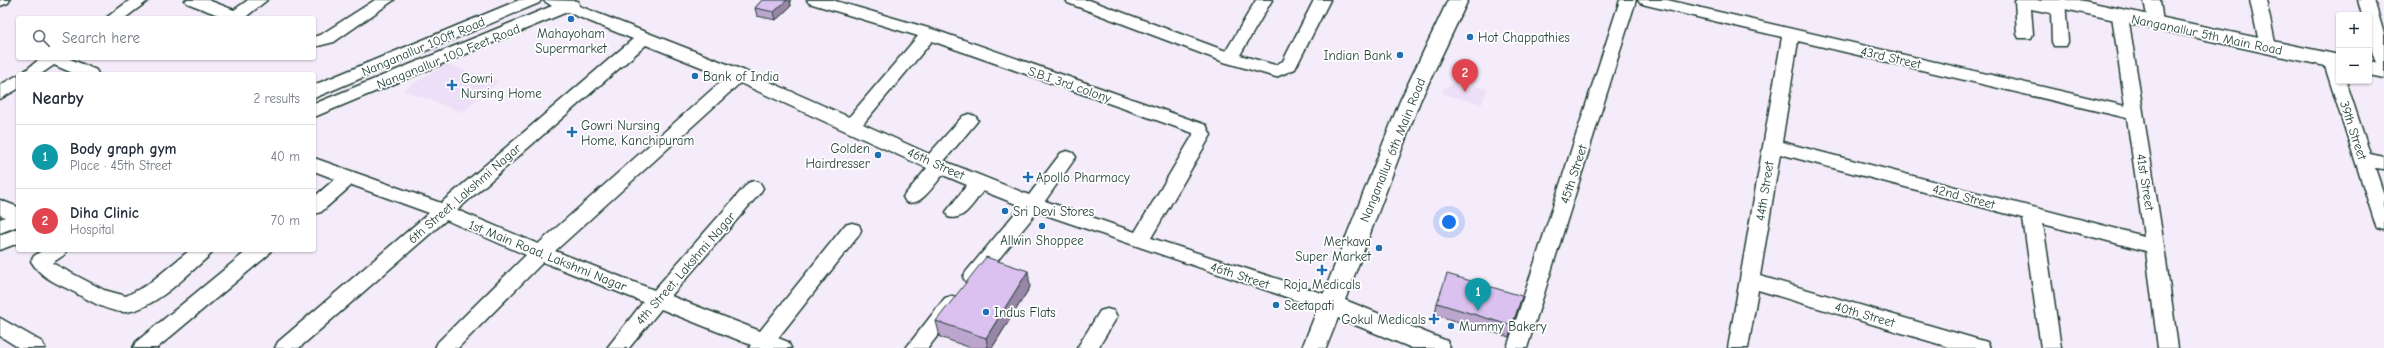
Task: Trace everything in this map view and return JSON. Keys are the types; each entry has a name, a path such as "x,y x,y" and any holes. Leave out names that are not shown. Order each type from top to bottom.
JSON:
{"street":[{"path":"117,16 141,0"},
{"path":"193,0 235,16"},
{"path":"239,16 259,0"},
{"path":"316,41 328,38 386,0"},
{"name":"Nanganallur 100ft Road","path":"316,91 532,0"},
{"name":"S.B.I 3rd colony","path":"816,0 929,34 1200,129 1202,135 1139,242"},
{"path":"1074,0 1230,58 1276,71 1284,69 1290,65 1322,0"},
{"path":"1230,58 1264,0"},
{"name":"Nanganallur 6th Main Road","path":"1314,348 1410,101 1458,0"},
{"name":"45th Street","path":"1517,348 1628,0"},
{"name":"43rd Street","path":"1646,0 2135,114"},
{"path":"2152,0 2155,23"},
{"path":"2258,0 2268,47"},
{"path":"2366,0 2384,62"},
{"path":"2025,34 2023,1 2056,4 2060,42"},
{"name":"46th Street","path":"567,2 644,38 739,75 936,164 1033,204 1139,242 1330,304"},
{"name":"Nanganallur 100 Feet Road","path":"316,110 567,2"},
{"name":"Nanganallur 5th Main Road","path":"2056,4 2155,23 2335,61"},
{"name":"41st Street","path":"2120,16 2155,246 2168,348"},
{"path":"852,125 929,34"},
{"name":"44th Street","path":"1738,348 1790,34"},
{"name":"6th Street, Lakshmi Nagar","path":"285,348 644,38"},
{"path":"32,72 50,60"},
{"path":"58,60 85,72"},
{"name":"39th Street","path":"2335,61 2363,159 2384,223"},
{"path":"2372,69 2384,71"},
{"path":"445,348 540,253 739,75"},
{"path":"0,93 16,82"},
{"path":"912,197 969,120"},
{"name":"42nd Street","path":"1772,146 2155,246"},
{"path":"916,348 1033,204 1067,157"},
{"path":"2363,159 2384,163"},
{"name":"1st Main Road, Lakshmi Nagar","path":"316,165 443,211 540,253 657,299 768,346"},
{"path":"316,205 350,176"},
{"path":"955,212 980,182"},
{"name":"4th Street, Lakshmi Nagar","path":"618,348 657,299 754,188"},
{"path":"0,206 16,215"},
{"path":"2032,214 2051,348"},
{"path":"0,226 16,220"},
{"path":"768,346 852,230"},
{"path":"0,243 16,236"},
{"path":"54,252 41,260 45,268 112,301 125,304 140,300 200,252"},
{"path":"143,348 259,252"},
{"name":"40th Street","path":"1750,280 1980,348"},
{"path":"1330,304 1438,348"},
{"path":"1087,348 1107,317"},
{"path":"0,326 35,348"}],"shaded area":[{"name":"Gowri Nursing Home","path":"446,64 499,81 462,112 403,90"},
{"path":"1457,81 1487,89 1482,104 1443,94 1443,89"}],"building":[{"path":"762,0 787,0 774,12 755,8"},
{"name":"Indus Flats","path":"986,257 1028,271 986,338 936,321"},
{"path":"1447,274 1522,296 1512,326 1437,303"}],"place":[{"name":"Mahayoham Supermarket","path":"571,19"},
{"name":"Hot Chappathies","path":"1470,37"},
{"name":"Indian Bank","path":"1400,55"},
{"name":"Bank of India","path":"695,76"},
{"name":"Gowri Nursing Home","path":"452,85"},
{"name":"Diha Clinic","path":"1465,92"},
{"name":"Gowri Nursing Home, Kanchipuram","path":"572,132"},
{"name":"Golden Hairdresser","path":"878,155"},
{"name":"Apollo Pharmacy","path":"1028,177"},
{"name":"Sri Devi Stores","path":"1005,211"},
{"name":"Allwin Shoppee","path":"1042,226"},
{"name":"Merkava Super Market","path":"1379,248"},
{"name":"Roja Medicals","path":"1322,270"},
{"name":"Seetapati","path":"1276,305"},
{"name":"Body graph gym","path":"1478,311"},
{"name":"Indus Flats","path":"986,312"},
{"name":"Gokul Medicals","path":"1434,319"},
{"name":"Mummy Bakery","path":"1451,326"}]}
